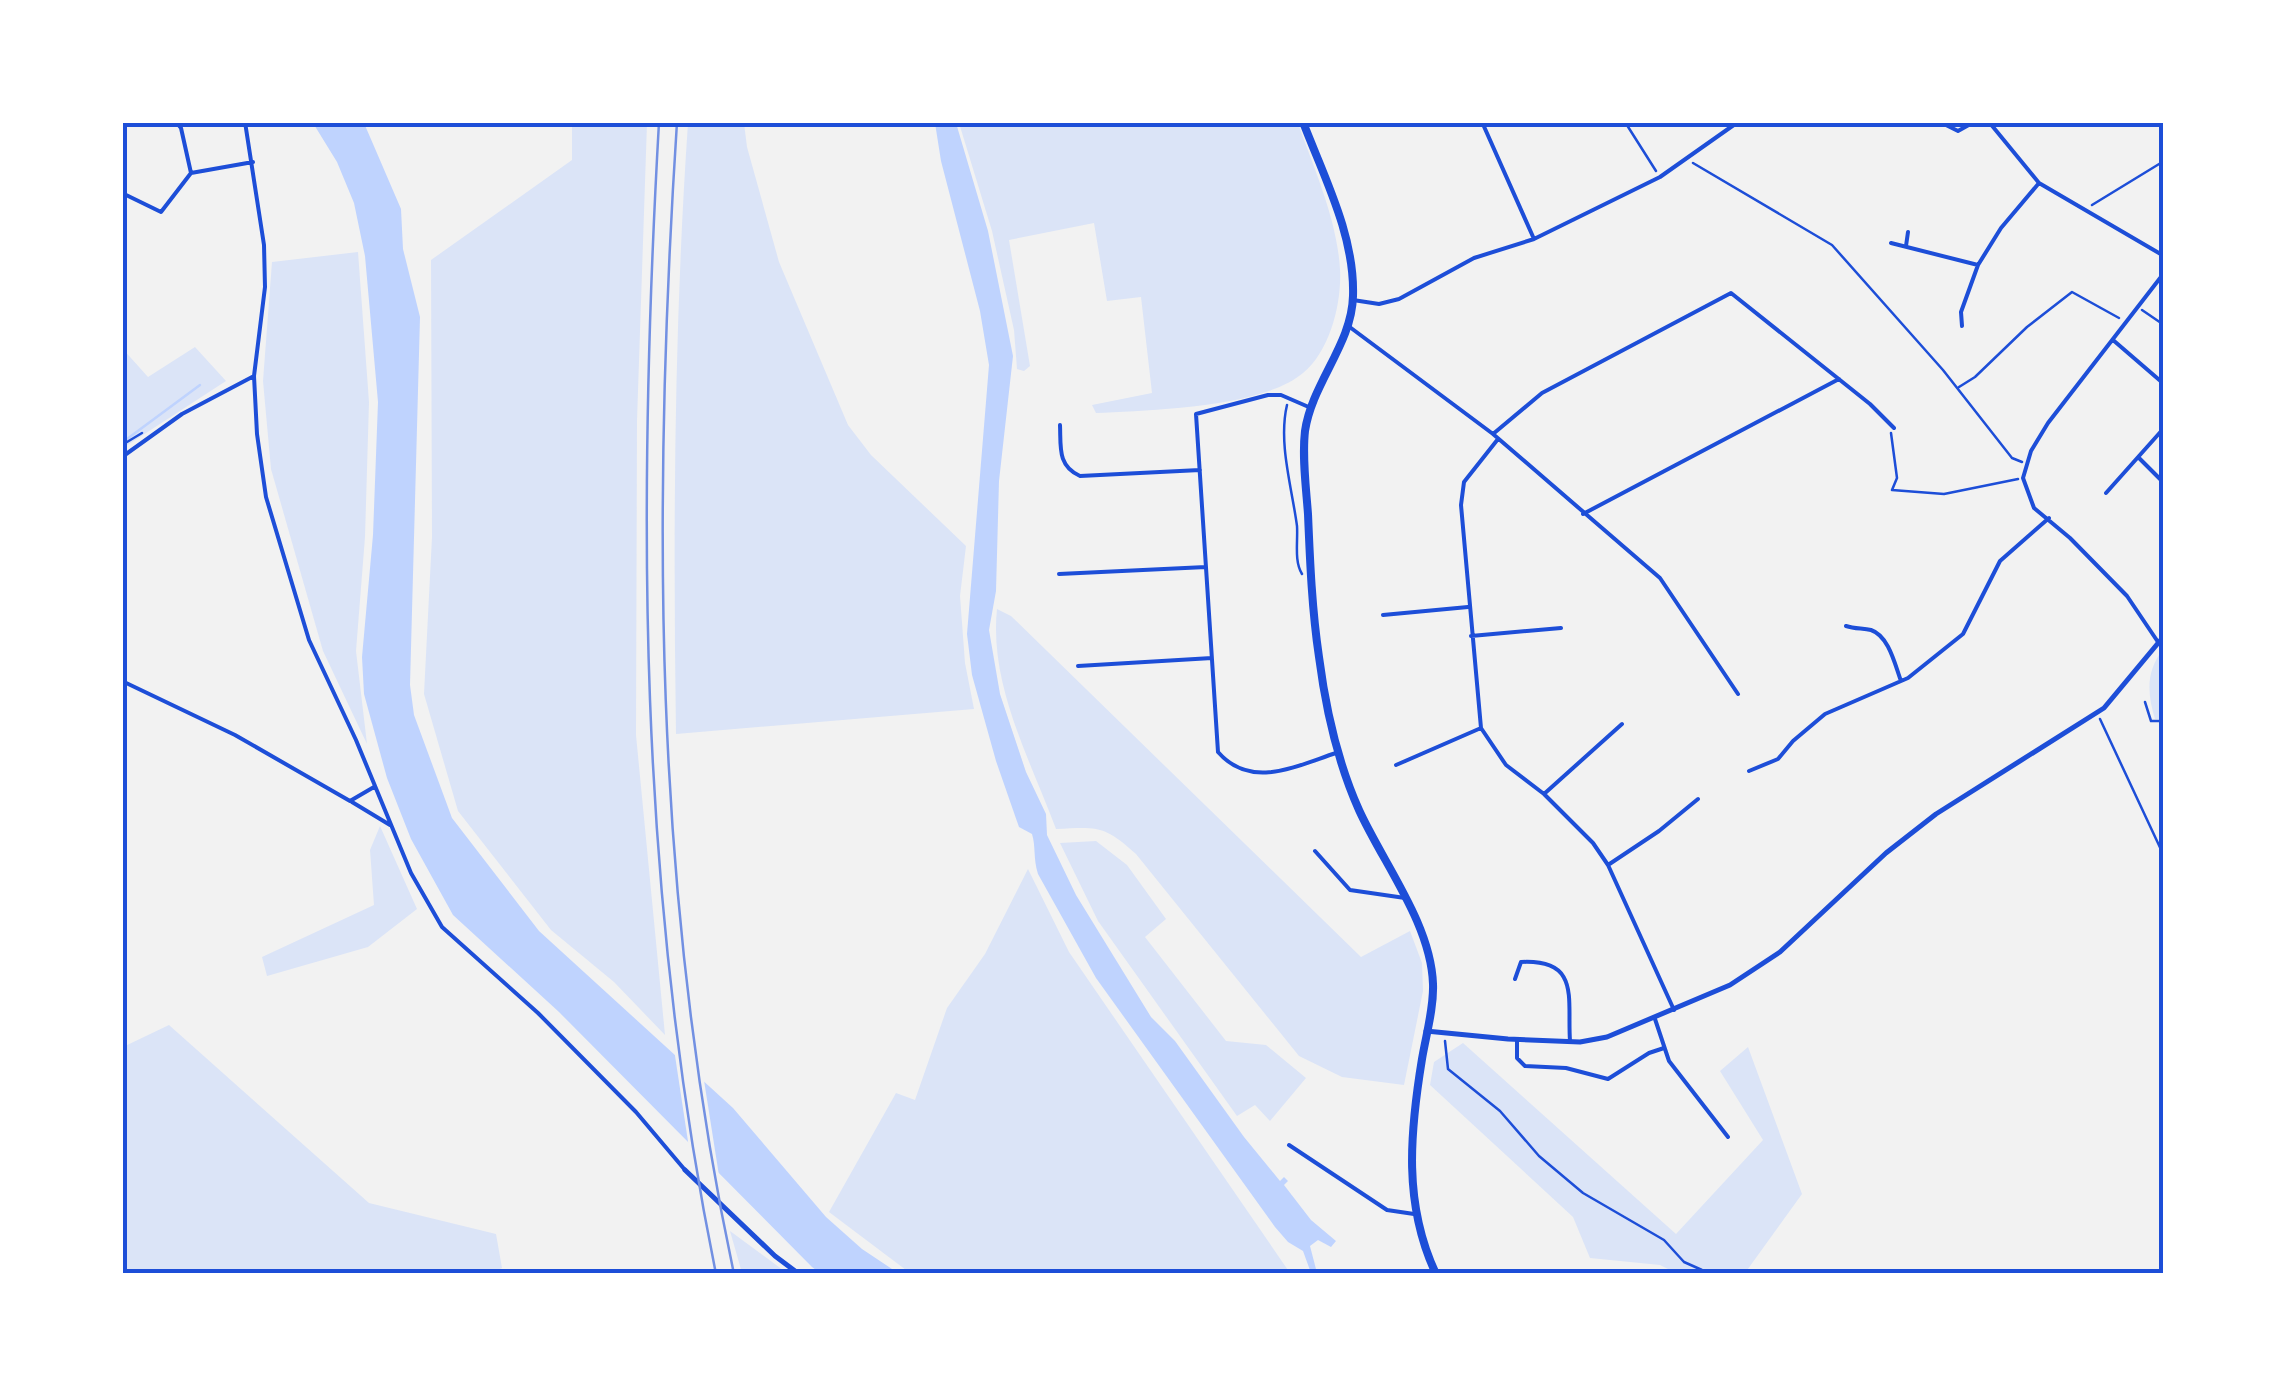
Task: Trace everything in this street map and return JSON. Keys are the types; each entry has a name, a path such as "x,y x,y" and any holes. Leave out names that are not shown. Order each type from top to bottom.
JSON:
{"highway":[{"path":"1303,122 1344,232 1354,300 1347,325 1315,390 1305,432 1312,591 1322,684 1336,754 1358,809 1405,898 1429,958 1433,986 1412,1139 1414,1214 1432,1272"}],"street":[{"path":"176,122 191,173"},
{"path":"245,122 264,244 265,287 254,376 266,497 309,640 411,873 442,927 552,1027 636,1112 685,1170 799,1274"},
{"path":"1420,125 1434,122"},
{"path":"1482,122 1534,239"},
{"path":"1354,300 1379,304 1399,299 1474,258 1534,239 1660,177 1738,122"},
{"path":"1940,122 1958,132 1974,122"},
{"path":"1989,122 2038,183 2164,256"},
{"path":"122,193 161,212 191,173 253,162"},
{"path":"1962,326 1961,312 1978,265 2001,228 2038,183"},
{"path":"1906,246 1908,232"},
{"path":"1891,243 1978,265"},
{"path":"2158,642 2127,596 2049,518 2034,508 2023,478 2048,423 2164,272"},
{"path":"1674,1010 1608,865 1544,794 1506,765 1481,728 1460,504 1464,482 1496,436 1542,393 1731,293 1839,378 1894,428"},
{"path":"1347,325 1496,436 1583,514 1634,553 1660,578 1729,686 1738,694"},
{"path":"2114,340 2164,384"},
{"path":"122,456 182,414 254,376"},
{"path":"1583,514 1839,378"},
{"path":"1311,408 1289,398 1268,395 1196,414 1218,752 1228,764 1271,775 1336,754"},
{"path":"1060,425 1062,462 1080,476 1200,470"},
{"path":"2106,493 2163,431"},
{"path":"2139,458 2164,484"},
{"path":"1749,771 1778,759 1825,714 1901,681 1963,634 2000,561 2049,518"},
{"path":"1058,574 1206,567"},
{"path":"1384,615 1468,607"},
{"path":"1846,626 1869,629 1879,635 1901,681"},
{"path":"1471,636 1560,628"},
{"path":"1426,1031 1570,1042 1607,1037 1730,985 1780,952 1886,853 1936,814 2097,713 2164,636"},
{"path":"1078,666 1212,658"},
{"path":"122,681 236,736 390,825"},
{"path":"1544,794 1622,724"},
{"path":"1396,765 1481,728"},
{"path":"350,801 376,786"},
{"path":"1608,865 1698,799"},
{"path":"1315,851 1350,890 1405,898"},
{"path":"1515,979 1521,962 1540,961 1560,970 1568,984 1570,1042"},
{"path":"1655,1018 1669,1060 1728,1136"},
{"path":"1517,1040 1517,1058 1522,1064 1566,1068 1608,1079 1664,1048"},
{"path":"1290,1145 1387,1210 1414,1214"}],"path":[{"path":"1625,122 1660,177"},
{"path":"1688,160 1832,245 1958,388 2012,458 2027,463"},
{"path":"2084,210 2164,161"},
{"path":"1958,388 2072,292 2125,320"},
{"path":"2136,306 2164,325"},
{"path":"1289,398 1284,419 1298,568 1312,591"},
{"path":"1894,428 1889,436 1897,478 1892,490 1944,494 2023,478"},
{"path":"2145,702 2151,721 2164,721"},
{"path":"2097,713 2164,856"},
{"path":"1444,1035 1448,1070 1500,1111 1539,1156 1583,1194 1664,1240 1684,1262 1728,1274"}],"shaded area":[{"path":"572,123 647,123 637,421 636,735 665,1035 614,982 551,930 458,811 424,694 432,537 431,260 572,160"},
{"path":"688,123 744,123 779,262 848,425 871,455 966,546 960,596 965,663 974,709 676,734 676,428"},
{"path":"959,123 1298,123 1330,213 1340,269 1336,311 1320,352 1303,373 1261,394 1204,405 1096,413 1092,405 1152,393 1141,297 1107,301 1094,223 1009,240 1030,366 1024,371 1017,369 1014,330 992,231"},
{"path":"358,252 369,402 365,537 356,651 367,744 323,651 271,469 263,381 272,262"},
{"path":"195,347 226,381 123,448 122,348 148,377"},
{"path":"997,609 1011,616 1361,957 1410,931 1422,963 1423,991 1404,1085 1342,1077 1299,1056 1136,854 1100,830 1056,829 1005,694 996,637"},
{"path":"2163,649 2163,719 2155,719 2150,682 2153,666"},
{"path":"380,826 417,909 368,947 267,976 262,957 374,905 370,850"},
{"path":"1096,841 1127,865 1166,919 1145,937 1226,1041 1266,1045 1306,1078 1270,1121 1255,1105 1237,1116 1098,921 1060,843"},
{"path":"1028,869 1069,952 1290,1273 910,1273 829,1212 896,1093 915,1100 947,1008 985,954"},
{"path":"169,1025 369,1203 496,1234 502,1268 490,1274 123,1273 123,1047"},
{"path":"1463,1043 1676,1234 1763,1140 1720,1071 1748,1047 1802,1194 1745,1273 1676,1273 1660,1265 1590,1258 1573,1217 1430,1085 1434,1062"},
{"path":"730,1231 787,1273 742,1273"}],"water":[{"path":"313,123 364,123 401,209 403,249 420,317 410,685 414,715 452,818 539,931 733,1108 826,1217 862,1249 898,1273 820,1273 812,1267 559,1012 453,915 411,839 387,778 364,694 362,657 373,535 378,402 365,256 354,203 337,162"},
{"path":"935,123 956,123 988,231 1013,356 999,481 996,591 989,630 1000,694 1026,772 1046,814 1047,835 1076,895 1151,1017 1175,1041 1280,1181 1284,1177 1288,1181 1284,1185 1311,1220 1336,1241 1331,1247 1318,1240 1310,1246 1317,1273 1311,1273 1303,1251 1275,1227 1096,978 1038,874 1032,834 1019,827 996,761 972,675 967,634 989,365"}],"pier":[{"path":"674,1049 703,1074 720,1182 689,1148"}],"waterway":[{"path":"122,436 127,439 200,385"}],"railway":[{"path":"659,122 648,412 650,700 671,987 690,1130 716,1274"},
{"path":"677,122 664,411 666,700 687,988 707,1131 734,1274"}]}
